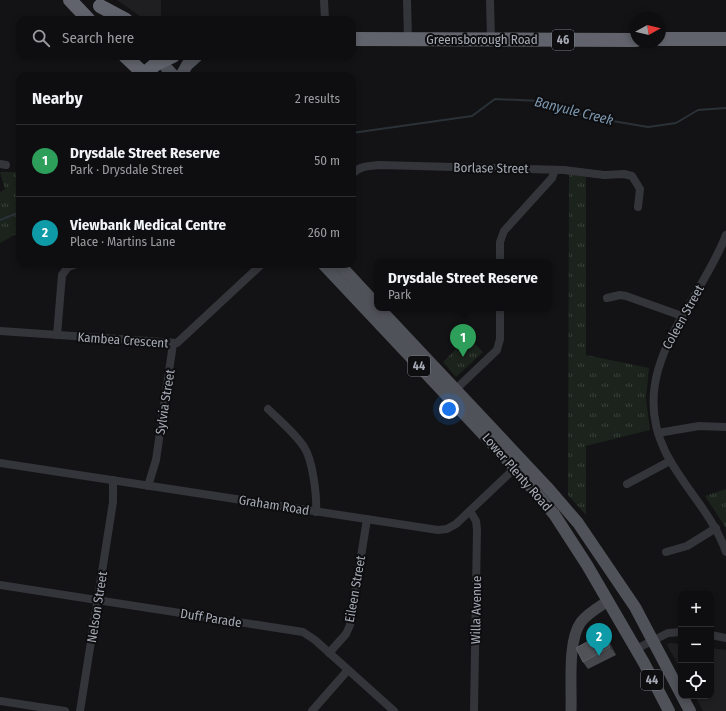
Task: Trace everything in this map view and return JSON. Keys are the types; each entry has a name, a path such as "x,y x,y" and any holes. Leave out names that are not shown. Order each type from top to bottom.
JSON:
{"highway":[{"path":"70,0 85,16"},
{"path":"97,3 110,16"},
{"path":"97,3 119,16"},
{"name":"Greensborough Road","path":"356,39 630,40"},
{"path":"666,40 726,39"},
{"path":"131,60 142,72"},
{"path":"144,72 158,60"}],"main road":[{"path":"162,60 171,72"},
{"path":"183,72 187,65 193,60"},
{"name":"Lower Plenty Road","path":"327,268 578,523 626,592 678,689"},
{"path":"343,268 374,302"},
{"name":"Lower Plenty Road","path":"382,311 455,390 519,464 569,535 636,649 669,711"},
{"path":"608,601 626,592"},
{"name":"Lower Plenty Road","path":"683,699 690,711"}],"street":[{"path":"324,0 324,16"},
{"path":"408,0 408,39"},
{"path":"490,0 491,39"},
{"name":"Borlase Street","path":"356,170 365,166 379,165 555,170 604,175 624,174 632,176 640,189 638,207"},
{"path":"500,259 500,242 504,232 552,178 555,170"},
{"name":"Coleen Street","path":"726,235 716,259 682,316 663,352 656,374 654,399 658,433 670,461 716,528 726,552"},
{"path":"57,335 62,275 68,268"},
{"name":"Kambea Crescent","path":"0,330 173,344 185,338 258,268"},
{"path":"607,298 620,295 626,296 682,316"},
{"path":"455,390 494,354 499,346 500,311"},
{"name":"Sylvia Street","path":"152,486 173,344"},
{"path":"268,409 306,449 316,500 316,512"},
{"path":"658,433 699,426 726,428"},
{"path":"627,484 670,461"},
{"name":"Graham Road","path":"0,463 438,530 452,526 470,511 519,464"},
{"name":"Nelson Street","path":"80,711 116,481"},
{"name":"Willa Avenue","path":"470,511 476,521 477,529 474,711"},
{"name":"Eileen Street","path":"329,653 346,634 350,625 367,519"},
{"path":"666,552 681,548 716,528"},
{"name":"Duff Parade","path":"0,585 303,632 310,636 394,711"},
{"path":"571,711 572,647 576,631 585,617 608,601"},
{"path":"636,649 668,633 678,632"},
{"path":"714,636 726,638"},
{"path":"312,711 348,670"},
{"path":"0,701 65,711"}],"shaded area":[{"path":"117,0 161,0 161,16 140,16"},
{"path":"669,643 678,644 678,665 667,645"},
{"path":"714,648 726,650 726,711 703,711 697,699 714,699"}],"green space":[{"path":"0,172 16,172 16,234 0,243 0,192 5,189"},
{"path":"569,174 586,177 586,355 649,368 646,399 650,430 586,446 586,515 568,495"},
{"path":"468,337 483,352 456,377 443,362"},
{"path":"726,489 726,528 705,496"}],"building":[{"path":"603,633 610,647 583,662 576,648"}],"waterway":[{"name":"Banyule Creek","path":"356,132 472,116 495,99 541,101 589,117 648,127 676,123 698,110 726,108"},
{"name":"Banyule Creek","path":"0,220 16,214"}],"place":[{"name":"Drysdale Street Reserve","path":"463,357"},
{"name":"Viewbank Medical Centre","path":"599,656"}]}
